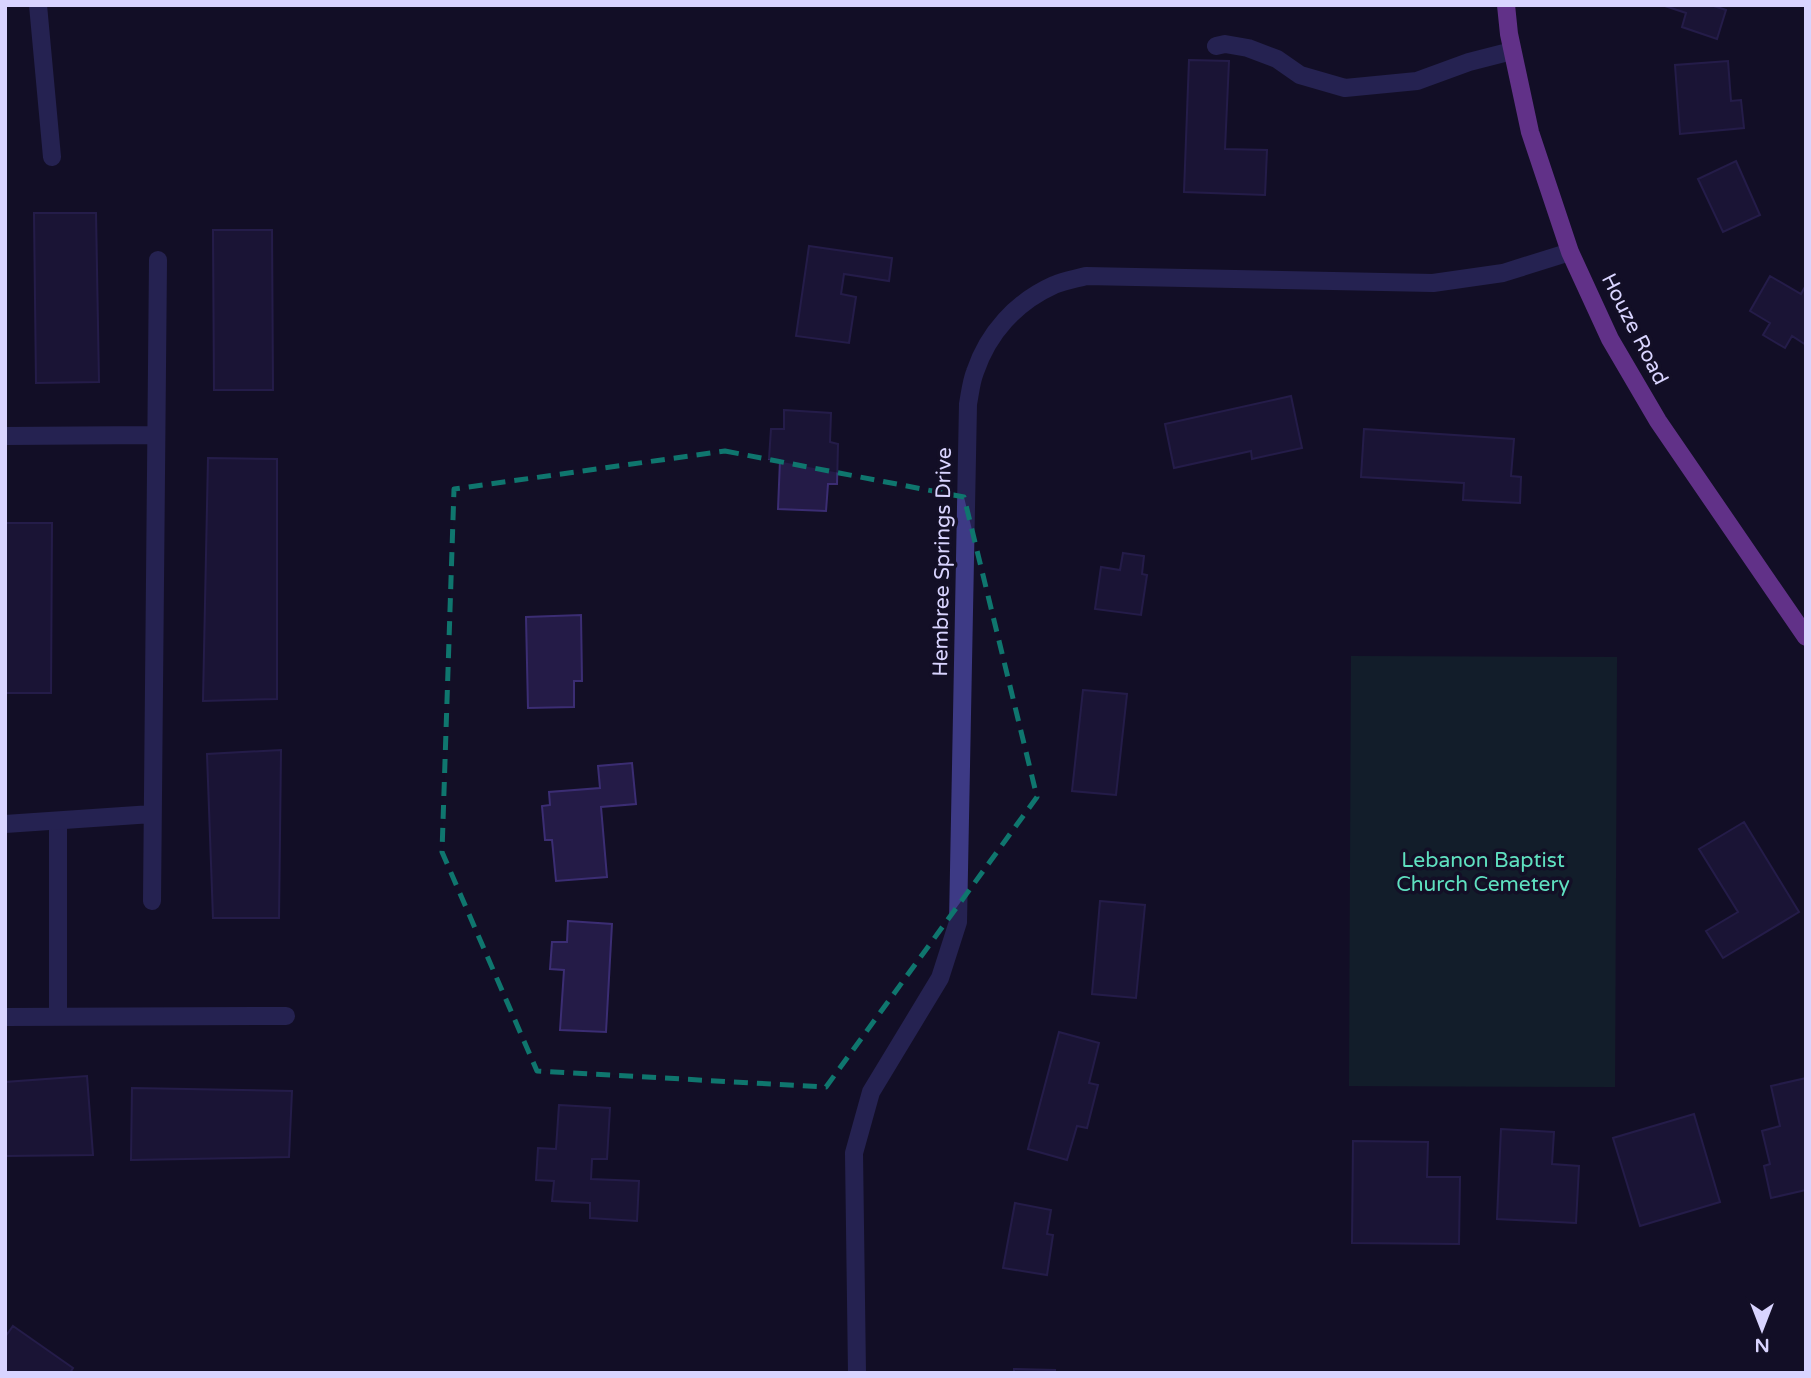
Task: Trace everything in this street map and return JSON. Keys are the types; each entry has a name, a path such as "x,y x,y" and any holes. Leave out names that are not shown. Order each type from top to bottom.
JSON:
{"main road":[{"name":"Houze Road","path":"1506,5 1512,51 1530,132 1570,252 1610,339 1658,422 1806,637"}],"street":[{"path":"38,5 52,157"},
{"path":"1216,46 1226,44 1248,48 1277,59 1300,75 1345,88 1417,81 1469,62 1512,51"},
{"name":"Hembree Springs Drive","path":"857,1373 854,1153 871,1092 940,978 958,922 968,404 974,374 985,347 1003,321 1026,300 1056,284 1086,276 1433,283 1503,273 1570,252"},
{"path":"152,901 158,260"},
{"path":"5,436 156,435"},
{"path":"5,824 152,814"},
{"path":"58,821 58,1016"},
{"path":"5,1017 286,1016"}],"highlighted area":[{"path":"725,451 964,497 1037,797 826,1087 537,1071 442,852 454,489"}],"green space":[{"name":"Lebanon Baptist Church Cemetery","path":"1351,656 1617,657 1615,1087 1349,1086"}],"building":[{"path":"1662,5 1711,5 1726,10 1717,39 1682,27 1686,13"},
{"path":"1189,60 1229,61 1225,149 1267,150 1265,195 1184,192"},
{"path":"1728,61 1731,101 1741,100 1744,128 1680,134 1675,65"},
{"path":"1736,161 1760,215 1723,232 1698,179"},
{"path":"34,213 96,213 99,382 36,383"},
{"path":"213,230 272,230 273,390 214,390"},
{"path":"809,246 892,258 889,281 844,274 841,294 856,297 849,343 796,336"},
{"path":"1770,276 1801,294 1806,285 1806,345 1792,336 1785,348 1763,335 1770,323 1750,311"},
{"path":"1291,396 1302,448 1252,459 1251,451 1174,468 1165,424"},
{"path":"784,410 831,413 830,442 838,444 837,484 828,484 826,511 778,509 780,460 769,459 771,429 784,429"},
{"path":"1364,429 1514,439 1511,476 1521,477 1520,503 1463,500 1464,483 1361,477"},
{"path":"208,458 277,459 277,699 203,701"},
{"path":"5,523 52,523 51,693 5,693"},
{"path":"1123,553 1144,556 1142,574 1147,575 1141,615 1095,609 1101,567 1120,570"},
{"path":"581,615 582,681 574,681 574,707 528,708 526,617"},
{"path":"1083,690 1127,694 1116,795 1072,791"},
{"path":"281,750 279,918 213,918 207,754"},
{"path":"632,763 636,804 601,807 607,877 556,881 552,840 545,840 542,806 550,805 549,792 600,788 598,766"},
{"path":"1744,822 1799,912 1723,958 1706,931 1738,912 1699,849"},
{"path":"1100,901 1145,905 1136,998 1092,994"},
{"path":"568,921 612,924 606,1032 560,1030 564,970 550,969 552,942 567,942"},
{"path":"1059,1032 1099,1043 1089,1083 1098,1085 1087,1128 1077,1126 1067,1160 1028,1149"},
{"path":"87,1076 93,1155 5,1156 5,1082"},
{"path":"1806,1078 1806,1190 1771,1198 1764,1166 1770,1164 1762,1131 1780,1126 1771,1086"},
{"path":"132,1088 292,1091 289,1157 131,1160"},
{"path":"559,1105 610,1108 607,1159 592,1159 591,1179 639,1181 637,1221 590,1218 590,1203 552,1201 554,1181 536,1180 538,1148 556,1149"},
{"path":"1694,1114 1720,1202 1640,1226 1613,1138"},
{"path":"1501,1129 1554,1132 1552,1164 1579,1166 1576,1223 1497,1219"},
{"path":"1353,1141 1428,1142 1427,1177 1460,1177 1459,1244 1352,1243"},
{"path":"1015,1203 1051,1210 1047,1234 1053,1235 1047,1275 1003,1268"},
{"path":"13,1326 73,1368 70,1373 5,1373 5,1337"},
{"path":"1014,1369 1055,1370 1055,1373 1014,1373"}]}
